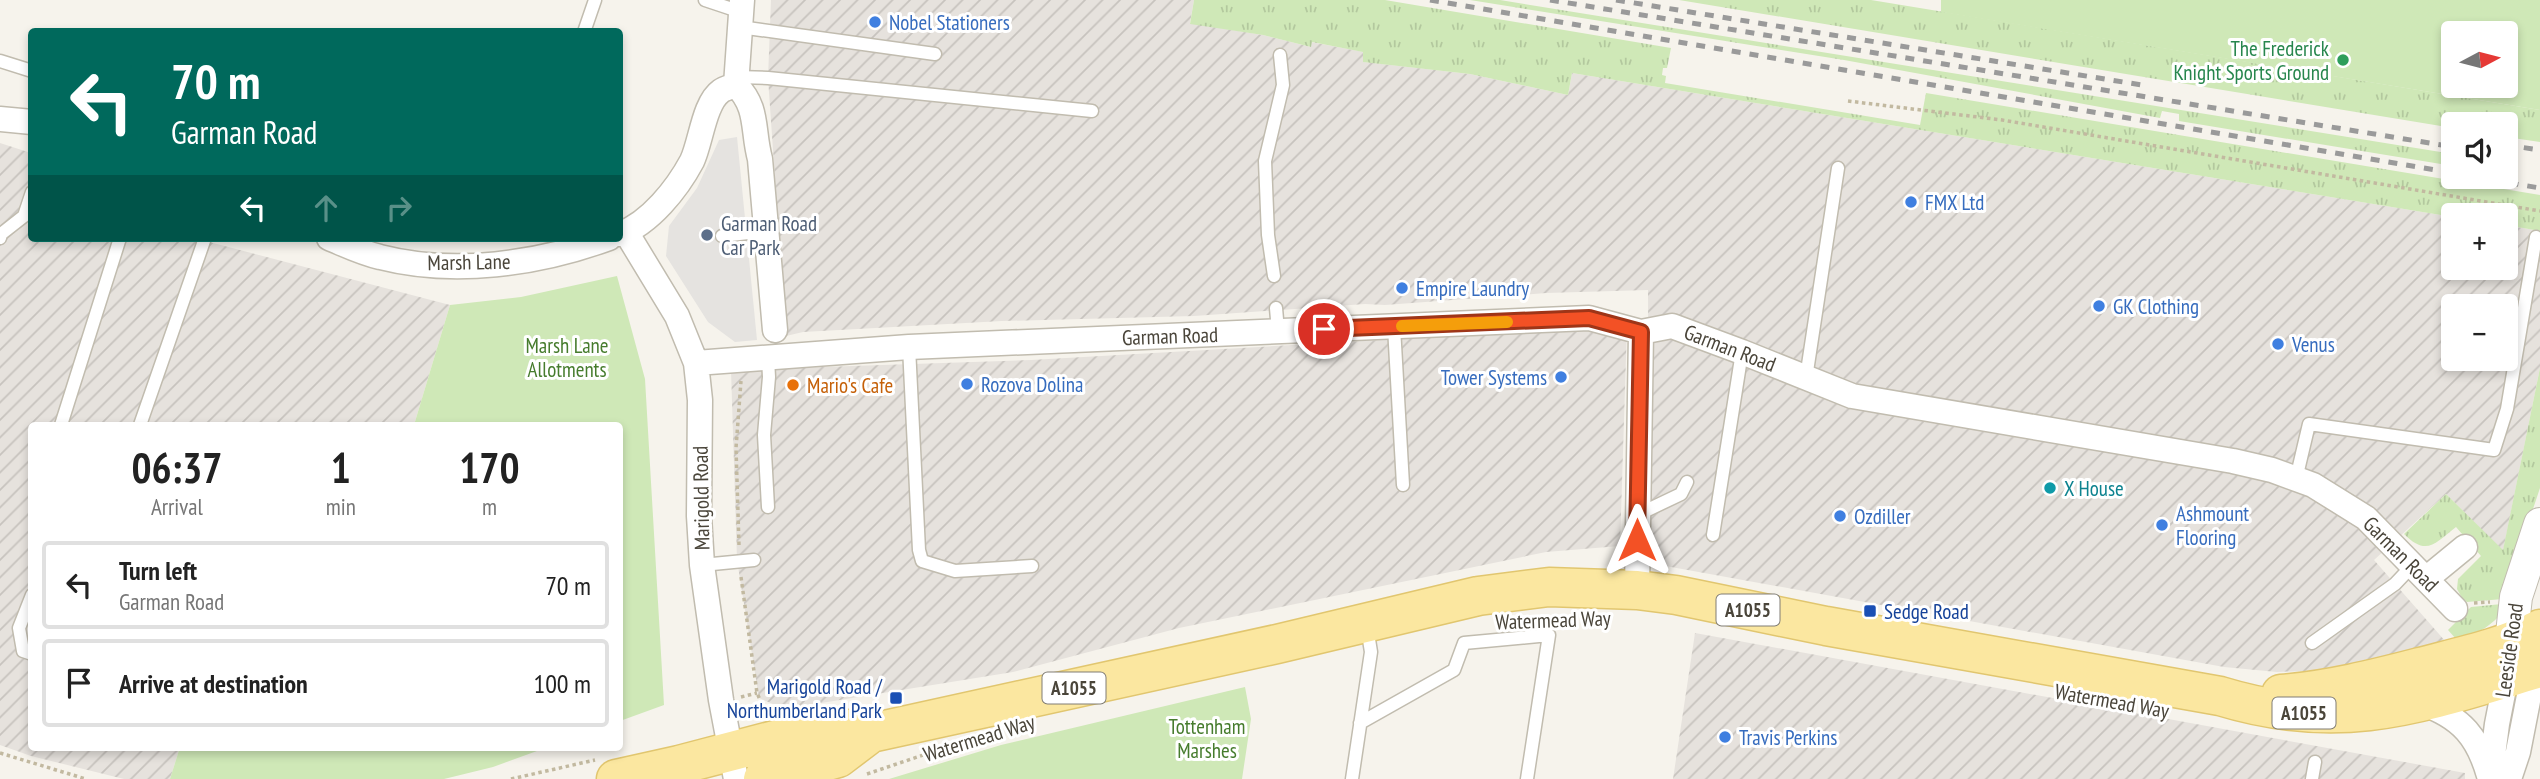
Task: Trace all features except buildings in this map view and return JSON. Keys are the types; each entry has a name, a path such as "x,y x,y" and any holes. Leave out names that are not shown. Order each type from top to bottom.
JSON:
{"main road":[{"name":"Watermead Way","path":"609,769 733,765 828,726 871,733 1503,592 1549,587 1637,590 1676,595 1826,626 2220,696 2272,709 2326,715 2369,712 2421,703 2523,660"},
{"name":"Watermead Way","path":"2220,696 2267,695 2338,687 2384,677 2523,660"},
{"name":"Watermead Way","path":"763,779 838,758 871,733"}],"street":[{"path":"741,13 736,81 747,96 753,112 775,330"},
{"name":"Marsh Lane","path":"623,232 645,219 674,189 691,162 710,104 720,92 736,81"},
{"path":"0,119 28,122"},
{"name":"Marsh Lane","path":"340,242 380,257 458,265 533,259 560,254 597,242"},
{"name":"Marigold Road","path":"623,242 677,316 695,363 700,400 699,516 702,565 719,690 733,765"},
{"name":"Garman Road","path":"695,363 1277,320 1394,327 1589,318 1641,332 1672,326 1852,396 2272,470 2313,485 2367,518 2455,608"},
{"path":"1637,590 1641,332"},
{"name":"Leeside Road","path":"2509,779 2518,752 2528,591 2540,524"},
{"path":"2420,572 2465,547"},
{"name":"Leeside Road","path":"2490,779 2495,734 2523,660"},
{"name":"Leeside Road","path":"2421,703 2449,714 2465,728 2484,757 2490,779"}],"lane":[{"path":"585,28 595,0"},
{"path":"705,0 741,13 935,54"},
{"path":"1274,276 1265,161 1283,85 1280,55"},
{"path":"0,61 28,70"},
{"path":"736,81 768,78 1091,111"},
{"path":"1806,378 1838,168"},
{"path":"0,235 24,216 28,204"},
{"path":"722,236 767,232"},
{"path":"2296,479 2309,424 2494,450 2507,409 2536,237"},
{"path":"62,422 119,242"},
{"path":"141,422 204,242"},
{"path":"1394,327 1403,485"},
{"path":"909,347 919,550 922,561 955,571 1031,566"},
{"path":"1713,535 1742,352"},
{"path":"768,359 764,435 768,506"},
{"path":"1637,515 1681,494 1687,482"},
{"path":"702,565 754,560"},
{"path":"2312,643 2395,584 2420,572"},
{"path":"28,605 19,628 23,650 28,652"},
{"path":"1352,779 1371,652 1366,622"},
{"path":"1360,723 1454,670 1464,643 1549,635 1527,779"},
{"path":"2312,779 2315,762"}],"path":[{"path":"1848,101 1975,116 2540,211"},
{"path":"2455,608 2467,604 2507,600 2528,591"},
{"path":"735,698 757,693"},
{"name":"Watermead Way","path":"865,775 936,751"},
{"path":"0,753 86,779"},
{"path":"511,779 609,769"}],"shaded area":[{"path":"771,0 1194,0 1190,23 1263,35 1311,47 1311,42 1364,52 1364,62 1470,74 1568,95 1572,73 2441,215 2441,280 2518,280 2518,227 2540,231 2540,368 2503,551 2446,494 2374,560 2446,642 2353,669 2277,672 2224,667 1649,563 1648,290 1546,293 1194,316 1002,321 803,332 786,336 768,78"},
{"name":"Garman Road Car Park","path":"737,137 757,340 735,342 708,322 666,256 669,226 697,188 719,140"},
{"path":"0,143 28,152 28,242 209,242 450,305 415,422 28,422 28,751 179,751 170,779 124,779 31,756 0,745"},
{"path":"1627,326 1620,546 1546,552 1179,628 1013,672 784,709 759,698 737,560 731,370 1031,360"},
{"path":"1695,633 2465,773 2465,779 1673,779"}],"green space":[{"path":"1194,0 1385,0 1671,48 1667,68 1663,68 1665,83 1920,125 1926,93 2441,179 2441,189 2504,189 2540,195 2540,231 2518,227 2518,203 2441,203 2441,215 1572,73 1568,95 1470,74 1363,62 1363,52 1312,42 1311,47 1263,35 1190,24"},
{"path":"1470,0 1500,0 2441,152 2441,164 2179,121 2179,114 2162,111 2160,118 1844,60"},
{"path":"1679,0 1871,0 2441,94 2441,98 2467,98 2540,110 2540,142 2518,139 2518,112 2441,112 2441,126"},
{"name":"The Frederick Knight Sports Ground","path":"1941,0 2540,0 2540,110 2467,98 2518,98 2518,21 2441,21 2441,94 1941,12"},
{"name":"Marsh Lane Allotments","path":"617,276 645,379 664,705 623,720 623,422 415,422 450,305 521,297"},
{"path":"2540,368 2540,488 2503,599 2467,602 2457,589 2458,579 2481,556 2456,527 2436,542 2425,546 2412,541 2404,534 2446,494 2503,550"},
{"path":"2502,604 2500,615 2480,631 2456,639 2448,630 2471,607"},
{"name":"Tottenham Marshes","path":"1245,687 1251,719 1242,779 889,779 1001,745"},
{"path":"179,751 537,751 493,767 444,779 170,779"}],"railway":[{"path":"1430,0 2441,171"},
{"path":"1550,0 2441,145"},
{"path":"1616,0 2148,86"},
{"path":"2518,147 2540,150"},
{"path":"2518,184 2540,188"}],"slow traffic":[{"path":"1402,326 1507,322"}],"place":[{"name":"Nobel Stationers","path":"875,22"},
{"name":"The Frederick Knight Sports Ground","path":"2343,60"},
{"name":"FMX Ltd","path":"1911,202"},
{"name":"Garman Road Car Park","path":"707,235"},
{"name":"Empire Laundry","path":"1402,288"},
{"name":"GK Clothing","path":"2099,306"},
{"name":"Venus","path":"2278,344"},
{"name":"Tower Systems","path":"1561,377"},
{"name":"Rozova Dolina","path":"967,384"},
{"name":"Mario's Cafe","path":"793,385"},
{"name":"X House","path":"2050,488"},
{"name":"Ozdiller","path":"1840,516"},
{"name":"Ashmount Flooring","path":"2162,525"},
{"name":"Sedge Road","path":"1870,611"},
{"name":"Marigold Road / Northumberland Park","path":"896,698"},
{"name":"Travis Perkins","path":"1725,737"}],"route":[{"path":"1324,329 1589,318 1641,332 1637,540"}]}
